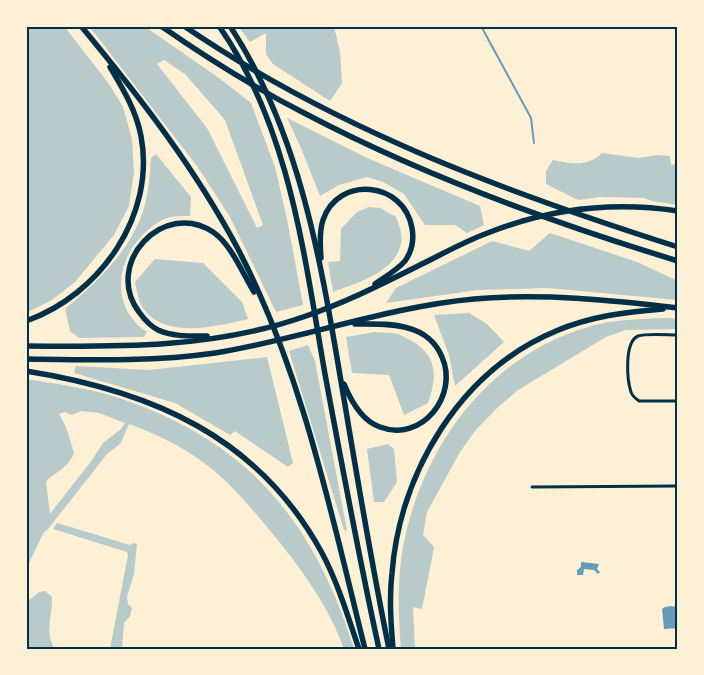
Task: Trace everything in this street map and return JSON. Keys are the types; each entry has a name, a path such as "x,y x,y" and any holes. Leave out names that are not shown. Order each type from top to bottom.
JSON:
{"highway":[{"path":"81,26 160,125 200,184 238,249 269,316 287,363 310,434 365,649"},
{"path":"160,26 205,56 282,102 397,158 500,201 678,261"},
{"path":"184,26 294,94 404,147 511,191 678,248"},
{"path":"219,26 243,66 270,125 285,171 298,222 355,533 379,649"},
{"path":"230,26 256,70 287,140 306,205 323,283 389,649"},
{"path":"26,321 50,310 70,297 99,271 123,238 139,199 143,166 142,144 138,126 128,99 100,50"},
{"path":"323,283 321,230 327,212 339,198 354,191 368,189 381,191 393,198 404,208 412,225 412,242 408,255 399,267 361,293"},
{"path":"26,346 142,345 219,337 256,330 303,317 339,304 484,234 510,225 557,212 597,207 642,206 678,211"},
{"path":"219,337 177,335 165,332 149,323 136,309 129,287 128,272 135,252 150,234 169,225 182,224 200,226 214,232 229,248 269,316"},
{"path":"26,359 143,359 215,353 428,305 499,297 585,299 678,308"},
{"path":"393,649 391,616 392,573 400,521 414,479 424,458 447,420 460,403 487,376 512,355 555,331 612,314 678,308"},
{"path":"339,371 350,398 362,415 378,427 398,430 409,428 426,420 441,401 447,380 441,354 436,346 422,334 396,326 342,324"},
{"path":"26,371 91,384 139,398 197,425 245,457 277,488 313,538 334,577 359,649"}],"street":[{"path":"678,335 638,337 632,341 629,347 628,366 631,391 639,401 678,401"},
{"path":"532,487 678,486"}],"shaded area":[{"path":"26,26 64,26 109,84 123,107 132,139 134,172 129,206 114,235 75,282 52,300 26,313"},
{"path":"89,26 144,26 219,78 251,103 275,167 303,305 276,312 230,217 197,166","holes":["164,60 185,74 225,120 263,225 257,228 207,128 157,64"]},
{"path":"238,26 334,26 340,52 342,83 330,101 273,64 266,54 266,33 250,42"},
{"path":"287,118 367,158 480,206 484,225 467,233 455,225 425,225 404,194 383,182 367,177 339,185 320,196"},
{"path":"602,153 639,158 657,155 670,156 671,165 678,164 678,205 644,198 600,197 578,200 546,184 546,171 553,160 579,163 591,161"},
{"path":"156,154 191,197 190,216 167,218 152,227 132,248 123,269 121,291 124,302 135,322 147,332 144,337 79,338 70,331 65,309 103,274 125,247 134,232 146,200 151,158"},
{"path":"369,207 380,208 396,217 401,237 401,244 397,254 391,263 373,276 333,292 328,262 340,261 341,229 357,212"},
{"path":"550,233 637,262 678,281 678,300 547,288 478,290 386,303 396,288 492,241 529,251"},
{"path":"155,259 203,263 242,302 248,319 224,325 196,328 170,326 158,321 142,307 135,282"},
{"path":"469,313 487,324 504,342 455,386 449,355 434,315"},
{"path":"678,319 678,329 626,330 606,337 518,390 475,431 460,452 427,512 423,535 434,547 422,609 413,607 415,649 401,649 400,572 403,547 412,510 426,475 444,441 465,410 491,383 520,360 552,341 588,327 608,322"},
{"path":"374,332 400,335 421,347 427,354 431,361 434,376 428,403 404,415 389,375 352,373 346,337"},
{"path":"308,345 315,361 347,531 344,530 289,351"},
{"path":"267,357 293,463 288,467 235,431 230,435 175,403 74,373 76,366 149,370"},
{"path":"26,379 85,389 119,398 164,416 205,437 239,463 270,492 296,525 319,562 338,603 354,649 344,649 330,616 301,570 279,541 227,483 192,454 157,435 129,424 121,443 107,454 44,532 26,569","holes":["81,411 99,413 125,423 121,429 103,443 50,514 46,482 68,463 74,453 66,427 59,414 65,412 72,415"]},
{"path":"388,444 394,449 397,482 384,502 374,502 367,449"},
{"path":"57,523 130,545 133,543 137,544 134,574 127,597 128,604 132,608 130,616 124,623 122,649 110,649 128,555 127,552 53,529"},
{"path":"45,591 52,597 49,630 55,649 29,649 26,637 26,603 39,592"}],"water":[{"path":"581,562 599,564 597,569 600,572 598,574 594,570 584,569 583,575 577,575"},
{"path":"671,606 678,607 678,628 664,629 662,609"}],"waterway":[{"path":"481,26 531,118 534,143"}]}
